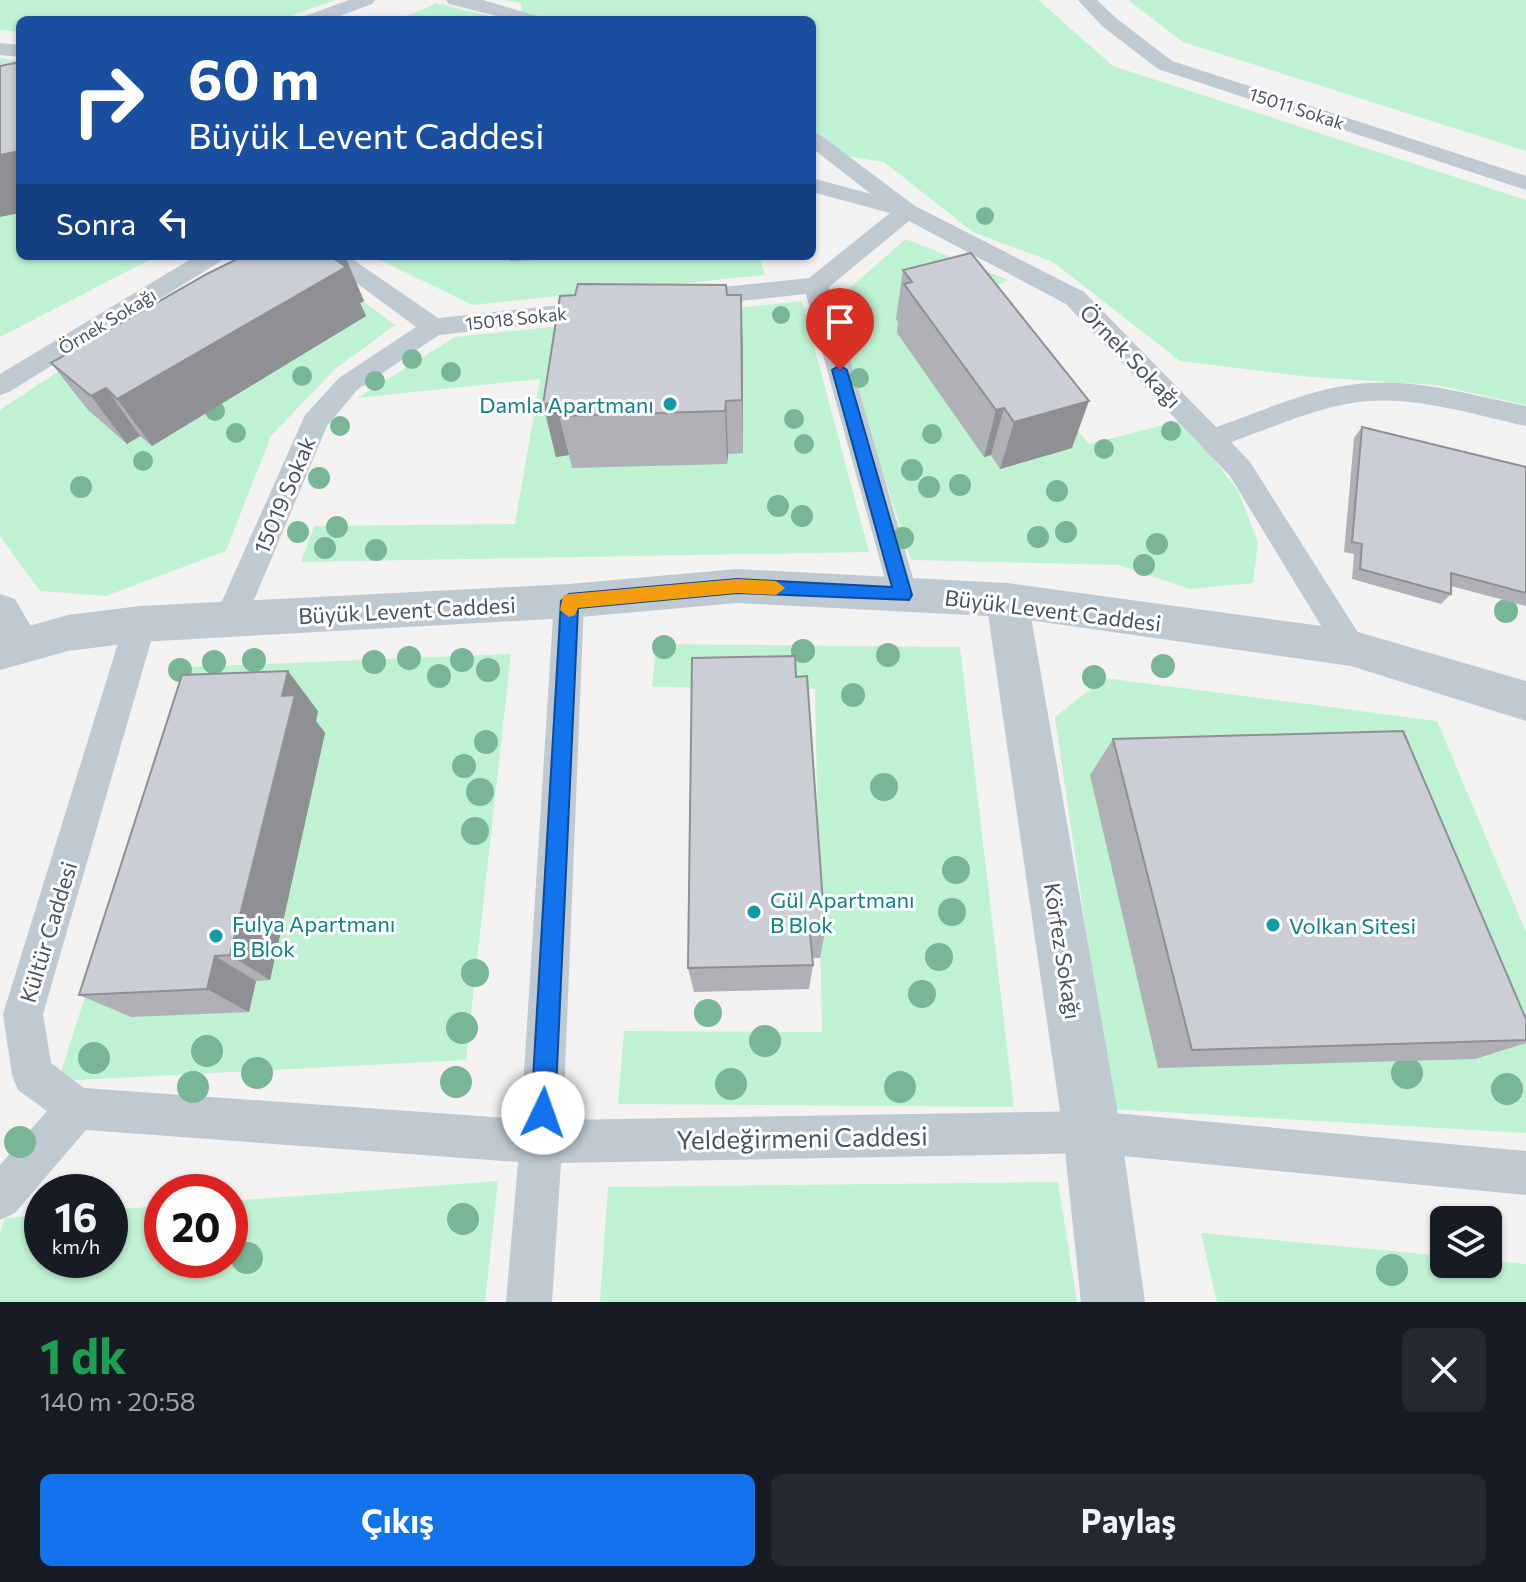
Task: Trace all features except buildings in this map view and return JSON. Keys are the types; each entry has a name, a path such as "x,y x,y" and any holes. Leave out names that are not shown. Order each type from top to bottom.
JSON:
{"street":[{"name":"Büyük Levent Caddesi","path":"6,635 68,633 140,624 569,601 737,586 1007,600 1351,648 1526,701"},
{"name":"Körfez Sokağı","path":"1007,600 1092,1132 1113,1302"}],"lane":[{"path":"323,16 366,0"},
{"path":"455,0 518,16"},
{"name":"15011 Sokak","path":"1087,0 1109,22 1165,65 1526,183"},
{"path":"663,302 816,285 907,211 816,141"},
{"name":"Örnek Sokağı","path":"816,186 907,211 1075,298 1240,469 1351,648"},
{"name":"Örnek Sokağı","path":"0,386 206,260"},
{"name":"15018 Sokak","path":"338,260 433,327 617,307"},
{"path":"816,285 903,595"},
{"name":"15019 Sokak","path":"230,619 315,422 348,384 433,327"},
{"path":"1211,439 1319,403 1367,392 1438,398 1526,416"},
{"path":"529,1302 541,1142 569,601"},
{"name":"Kültür Caddesi","path":"77,1108 33,1075 23,1014 140,624"},
{"path":"0,1198 77,1108"},
{"name":"Yeldeğirmeni Caddesi","path":"77,1108 541,1142 1092,1132 1526,1173"}],"green space":[{"path":"0,0 335,0 290,16 16,16 16,32 0,30"},
{"path":"504,0 1038,0 1113,66 1526,200 1526,405 1436,385 1311,377 1180,361 1053,262 973,232 884,162 816,152 816,16 521,16 521,3"},
{"path":"1128,0 1526,0 1526,151 1183,42"},
{"path":"436,3 489,16 407,16"},
{"path":"0,58 16,60 16,260 149,260 0,337"},
{"path":"906,239 1008,280 970,299 1089,444 1184,420 1238,491 1258,542 1253,583 1189,589 1119,565 911,560 829,306"},
{"path":"380,260 760,260 765,275 472,305"},
{"path":"313,264 395,325 335,369 271,436 226,551 106,596 40,591 0,536 0,410 98,345"},
{"path":"802,301 869,552 301,562 314,526 515,524 540,379 357,398 455,337"},
{"path":"656,644 960,647 1014,1107 618,1104 624,1031 822,1032 815,689 652,687"},
{"path":"511,654 466,1060 58,1081 191,667"},
{"path":"1105,678 1437,721 1526,932 1526,1133 1112,1109 1055,717"},
{"path":"498,1181 485,1302 0,1302 0,1233 5,1218 24,1216 24,1278 128,1278 128,1209 144,1207 144,1278 248,1278 248,1200"},
{"path":"1058,1182 1077,1302 600,1302 608,1187"},
{"path":"1201,1233 1430,1255 1430,1278 1502,1278 1502,1261 1526,1264 1526,1302 1217,1302"}],"slow traffic":[{"path":"569,610 569,601 737,586 776,588"}],"place":[{"name":"Damla Apartmanı","path":"670,404"},
{"name":"Gül Apartmanı B Blok","path":"754,912"},
{"name":"Volkan Sitesi","path":"1273,925"},
{"name":"Fulya Apartmanı B Blok","path":"216,936"}],"route":[{"path":"543,1113 569,601 737,586 903,595 840,370"}]}
